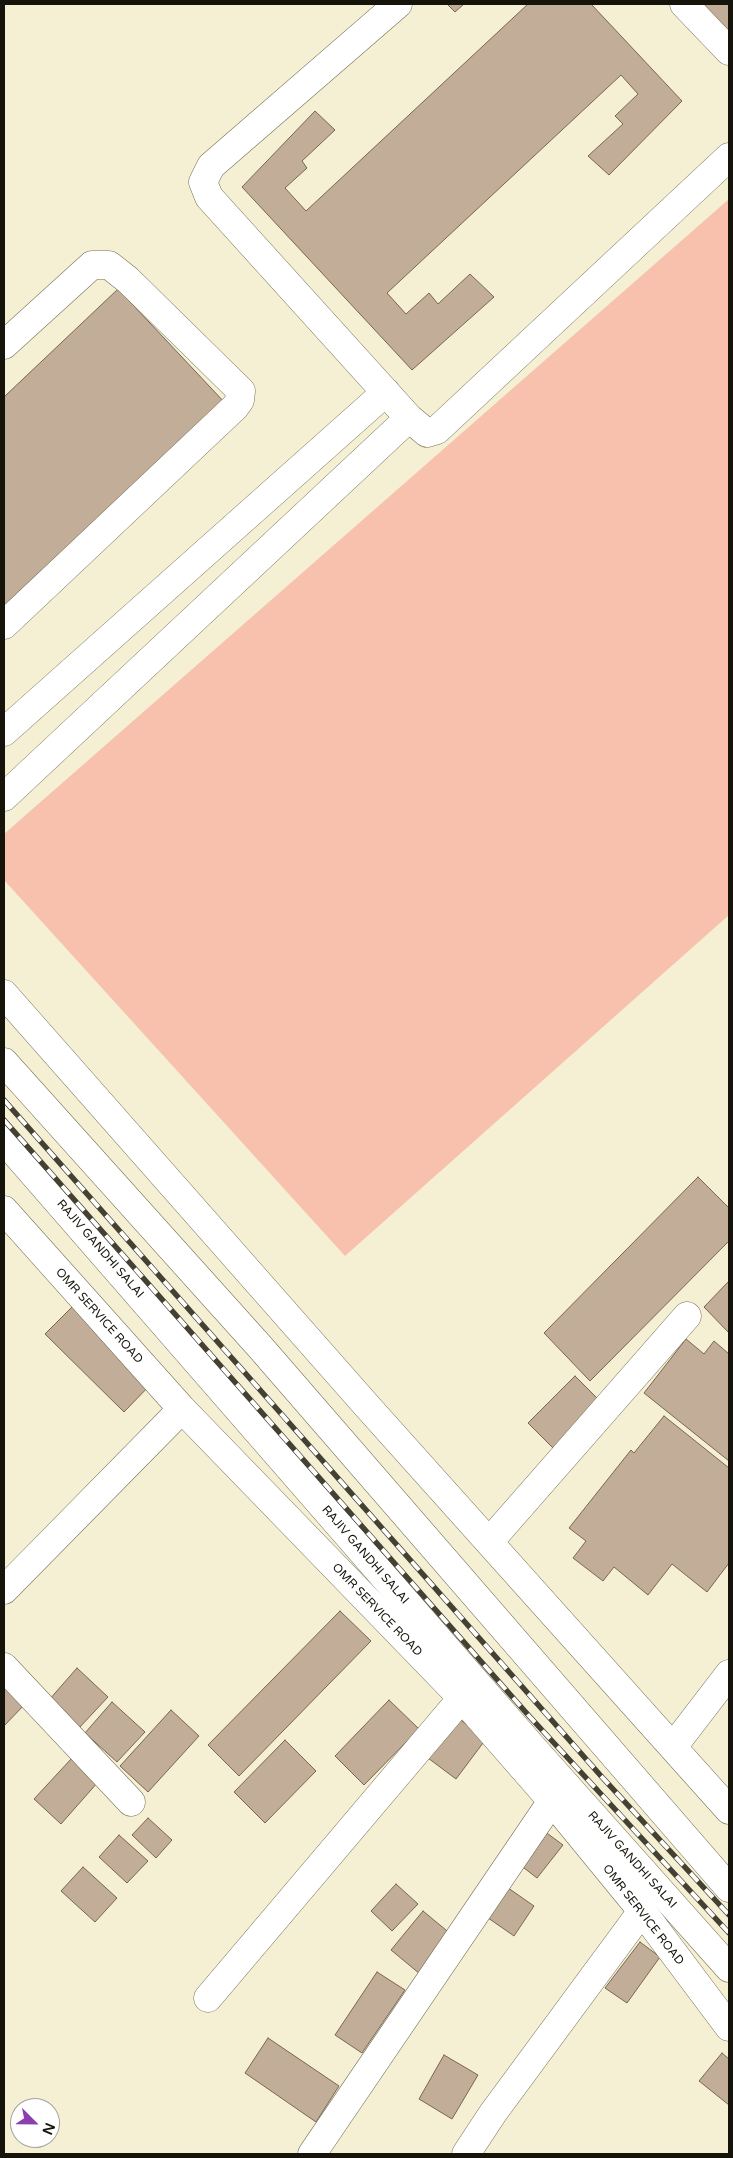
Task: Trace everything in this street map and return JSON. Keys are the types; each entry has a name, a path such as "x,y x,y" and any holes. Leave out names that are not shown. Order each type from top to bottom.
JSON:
{"street":[{"path":"398,4 211,166 203,182 209,197 409,418 426,433 437,430 729,157"},
{"path":"684,4 729,52"},
{"path":"4,345 92,265 109,265 128,280 241,391 240,400 235,407 4,625"},
{"path":"4,732 386,392"},
{"path":"4,797 409,418"},
{"path":"4,994 729,1810"},
{"path":"4,1062 260,1348 729,1888"},
{"name":"RAJIV GANDHI SALAI","path":"4,1140 533,1748 729,1968"},
{"name":"OMR SERVICE ROAD","path":"4,1210 182,1408 462,1698 552,1801 642,1910 729,2027"},
{"path":"489,1542 687,1316"},
{"path":"4,1590 182,1408"},
{"path":"4,1666 131,1802"},
{"path":"674,1747 729,1674"},
{"path":"208,1998 462,1698"},
{"path":"312,2154 552,1801"},
{"path":"466,2154 493,2113 642,1910"}],"shaded area":[{"path":"729,199 729,915 345,1256 4,880 4,834"}],"building":[{"path":"447,4 464,4 455,12"},
{"path":"528,4 591,4 682,101 609,175 588,156 623,124 615,116 638,94 621,75 387,293 406,314 429,293 438,304 470,274 494,297 412,370 242,187 315,111 335,130 302,161 307,168 285,188 306,211"},
{"path":"696,4 729,4 729,39"},
{"path":"118,289 226,404 4,614 4,397"},
{"path":"698,1177 729,1208 729,1241 590,1381 544,1333"},
{"path":"729,1281 729,1333 704,1307"},
{"path":"75,1304 154,1381 124,1412 45,1334"},
{"path":"686,1339 704,1354 714,1341 729,1354 729,1461 644,1393"},
{"path":"575,1376 600,1401 553,1448 528,1423"},
{"path":"664,1416 729,1468 729,1563 707,1592 672,1564 648,1595 614,1567 603,1581 573,1558 586,1541 569,1528 631,1450 634,1453"},
{"path":"340,1611 371,1641 239,1776 208,1745"},
{"path":"77,1668 108,1697 79,1728 49,1700"},
{"path":"4,1684 25,1704 4,1726"},
{"path":"389,1700 419,1729 364,1785 335,1756"},
{"path":"112,1702 145,1732 117,1762 85,1733"},
{"path":"171,1710 199,1736 148,1792 120,1766"},
{"path":"458,1718 486,1739 456,1779 428,1758"},
{"path":"285,1740 316,1771 265,1823 234,1792"},
{"path":"72,1758 98,1782 61,1824 34,1799"},
{"path":"148,1818 172,1840 156,1858 132,1835"},
{"path":"540,1828 563,1845 537,1878 515,1861"},
{"path":"119,1835 148,1861 127,1883 99,1857"},
{"path":"83,1867 117,1898 95,1922 61,1891"},
{"path":"501,1883 534,1906 514,1936 481,1913"},
{"path":"396,1884 418,1904 392,1931 371,1911"},
{"path":"423,1911 452,1935 420,1974 391,1950"},
{"path":"640,1942 660,1957 627,2003 605,1988"},
{"path":"377,1972 405,1990 362,2053 335,2035"},
{"path":"268,2038 339,2086 316,2122 245,2073"},
{"path":"722,2053 729,2059 729,2105 699,2081"},
{"path":"444,2055 478,2075 452,2119 419,2099"}],"railway":[{"path":"4,1100 601,1776 729,1915"},
{"path":"4,1120 530,1717 729,1933"}]}
